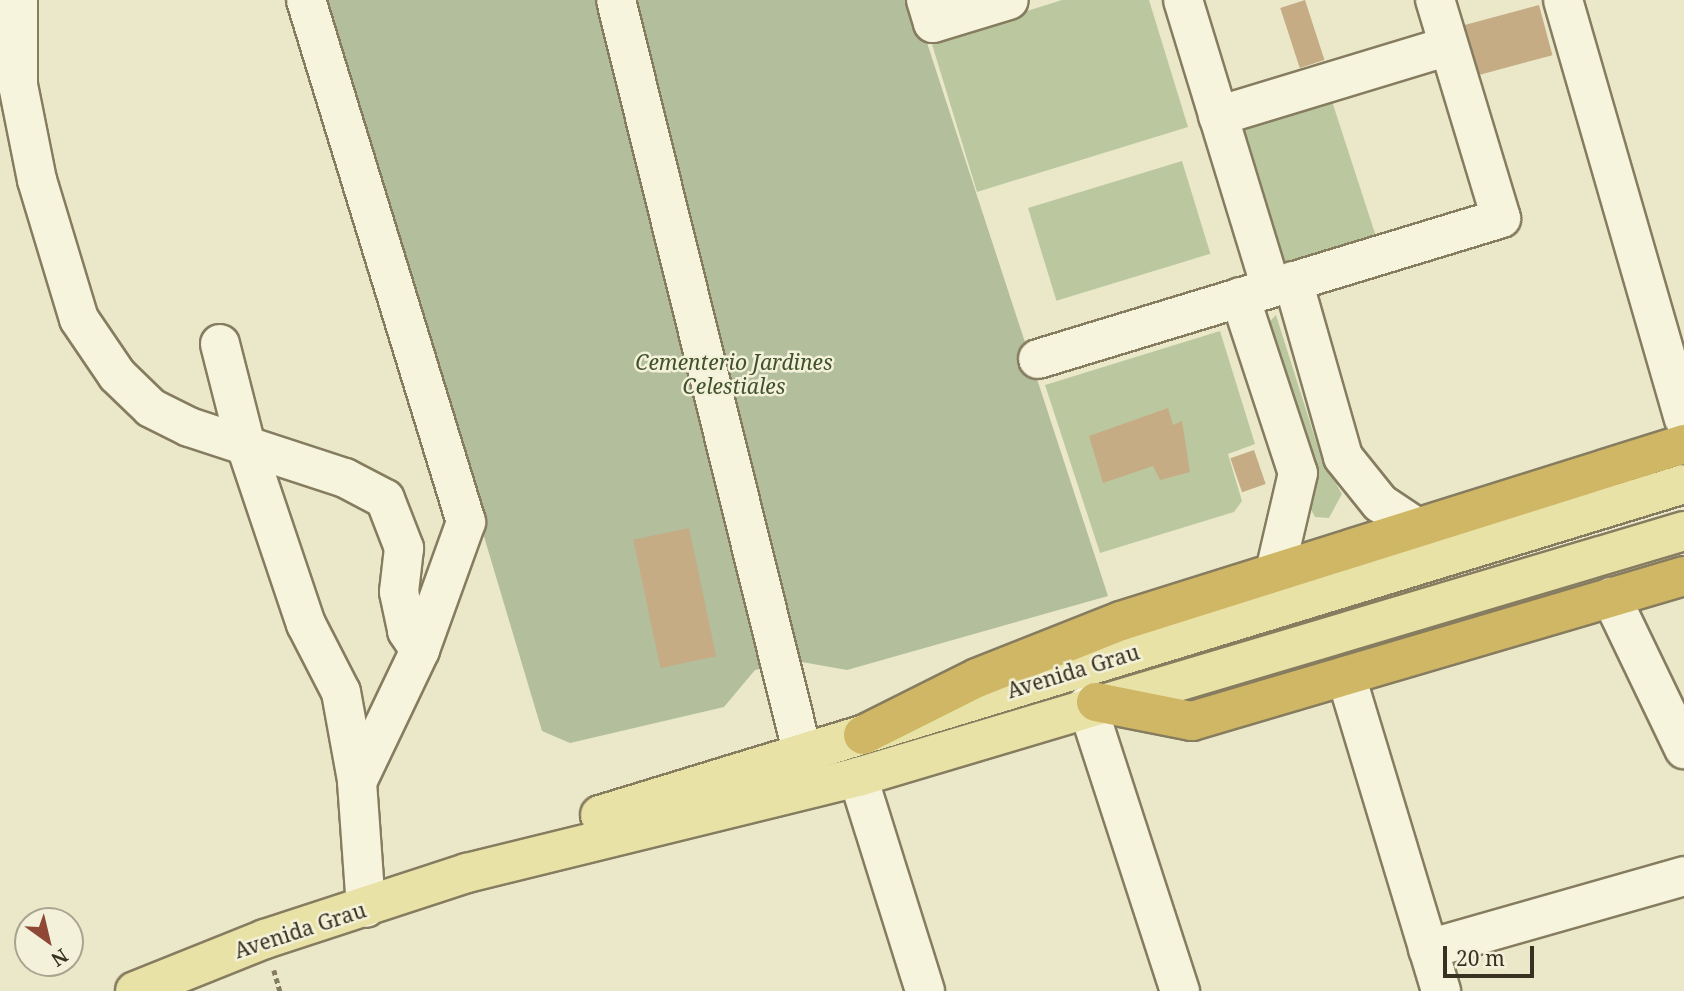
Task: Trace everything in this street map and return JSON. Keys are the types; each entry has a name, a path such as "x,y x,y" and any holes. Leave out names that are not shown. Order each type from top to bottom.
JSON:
{"highway":[{"path":"863,735 977,678 1121,621 1684,444"},
{"path":"1092,704 1192,721 1684,576"}],"main road":[{"name":"Avenida Grau","path":"467,873 560,827 1684,484"},
{"name":"Avenida Grau","path":"135,991 265,939 467,873 858,777 1092,704 1684,531"}],"street":[{"path":"18,0 18,85 37,180 79,319 117,375 151,408 246,446 345,478 385,499 404,548 399,592 407,631 420,650"},
{"path":"306,0 466,522 420,650 357,782"},
{"path":"616,0 803,755"},
{"path":"926,0 933,23 1009,0"},
{"path":"1182,0 1268,289 1298,473 1275,572"},
{"path":"1038,359 1501,218 1435,0"},
{"path":"1563,0 1684,418"},
{"path":"1218,116 1448,46"},
{"path":"1268,289 1343,457 1380,503 1419,529"},
{"path":"220,344 246,446 306,624 341,692 357,782 366,908"},
{"path":"1611,597 1684,749"},
{"path":"1346,676 1441,991"},
{"path":"1092,704 1180,991"},
{"path":"858,777 925,991"},
{"path":"1428,949 1684,876"}],"green space":[{"name":"Cementerio Jardines Celestiales","path":"324,0 913,0 1108,596 847,670 796,661 755,670 724,707 570,743 542,731"},
{"path":"1062,0 1149,0 1188,127 977,192 931,41"},
{"path":"1329,92 1376,236 1281,267 1234,123"},
{"path":"1182,161 1210,254 1056,301 1028,208"},
{"path":"1276,315 1321,457 1342,494 1329,518 1315,517 1309,506 1267,324"},
{"path":"1220,331 1255,444 1228,454 1242,501 1234,512 1100,553 1045,385"}],"building":[{"path":"1305,0 1324,60 1300,68 1280,8"},
{"path":"1539,5 1552,55 1478,75 1465,25"},
{"path":"1168,408 1173,425 1182,421 1190,472 1160,480 1153,466 1103,483 1089,436"},
{"path":"1254,450 1266,484 1242,492 1230,458"},
{"path":"689,528 716,656 660,668 633,540"}]}
